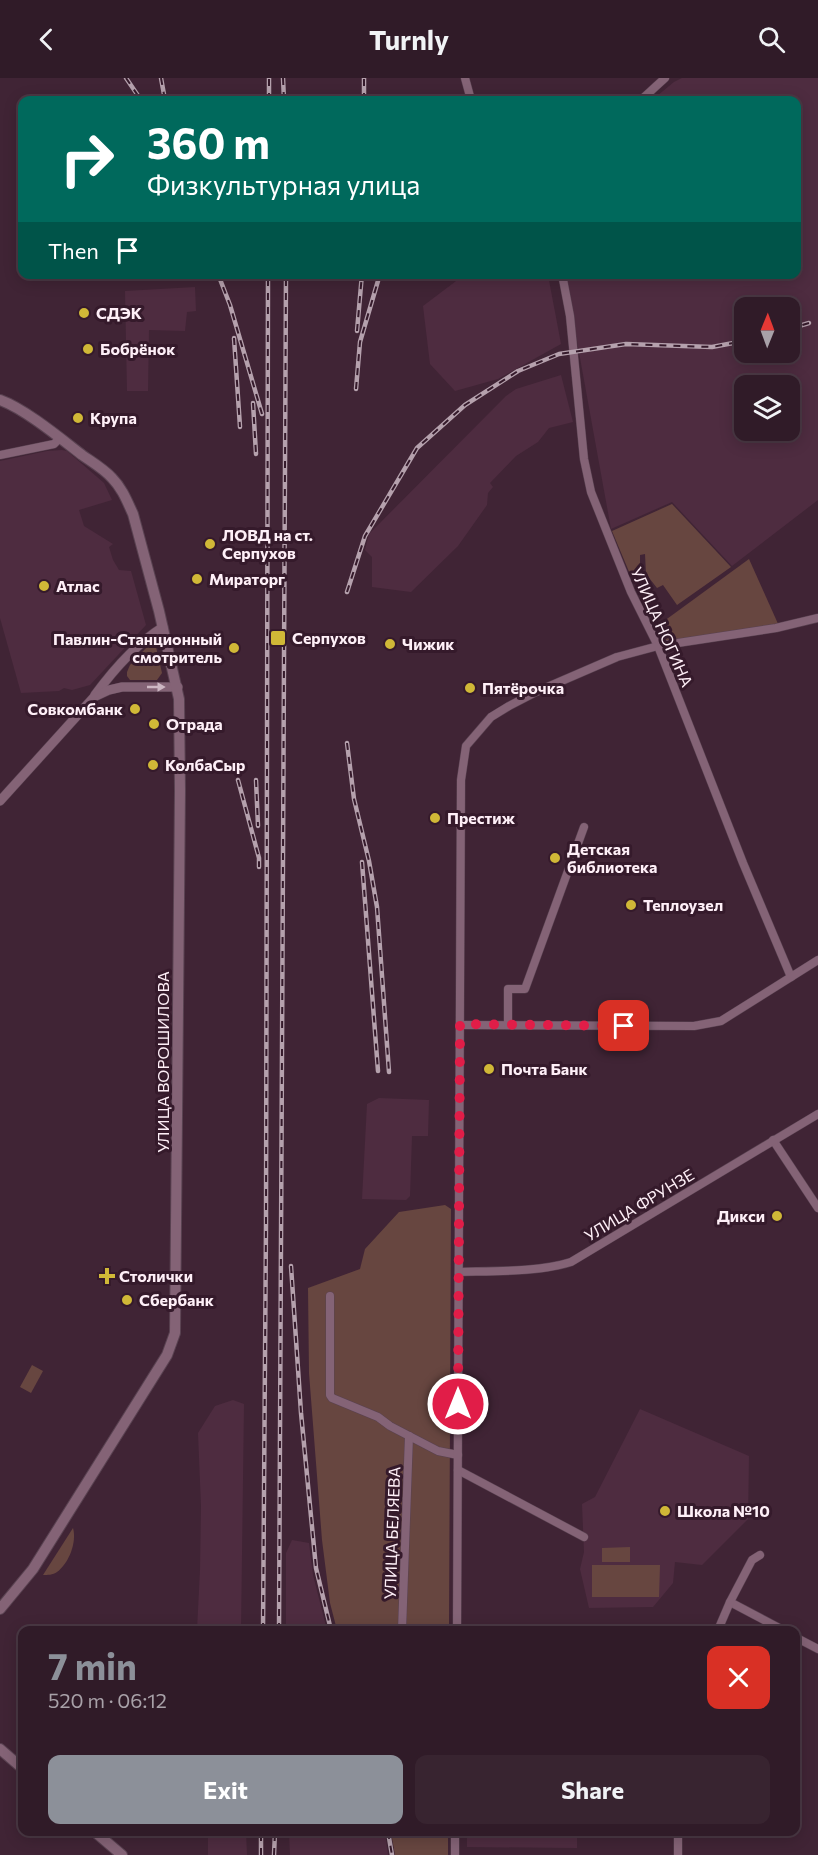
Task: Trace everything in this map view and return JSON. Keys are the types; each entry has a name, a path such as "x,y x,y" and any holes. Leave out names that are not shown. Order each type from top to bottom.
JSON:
{"main road":[{"name":"УЛИЦА ВОРОШИЛОВА","path":"0,400 60,438 110,476 120,487 133,514 178,687 180,780 175,1333 162,1365 33,1569 0,1609"},
{"path":"0,1749 18,1765"},
{"path":"100,1836 122,1855"}],"street":[{"path":"465,78 470,96"},
{"path":"645,96 665,78"},
{"name":"УЛИЦА НОГИНА","path":"563,279 574,352 584,459 591,492 631,592 658,646 743,863 791,977"},
{"path":"0,455 54,444 60,438"},
{"path":"457,1626 461,780 466,746 491,717 509,706 617,657 658,646 779,627 818,618"},
{"path":"0,801 94,697 126,657 163,627"},
{"path":"126,657 120,674 125,684 133,687"},
{"path":"94,697 115,688 178,687"},
{"path":"508,1025 508,988 525,989 584,827"},
{"path":"460,1024 694,1026 721,1021 818,960"},
{"name":"УЛИЦА ФРУНЗЕ","path":"459,1272 505,1270 571,1262 818,1114"},
{"path":"773,1140 818,1208"},
{"path":"330,1296 330,1395 332,1398 378,1417 390,1426 438,1451 458,1455"},
{"name":"УЛИЦА БЕЛЯЕВА","path":"402,1626 409,1436"},
{"path":"458,1470 584,1537"},
{"path":"720,1626 752,1560 760,1555"},
{"path":"730,1602 775,1626"},
{"path":"800,1640 818,1649"},
{"path":"455,1836 455,1855"},
{"path":"678,1836 678,1855"}],"shaded area":[{"path":"682,78 818,78 818,500 732,566 672,502 611,529 566,279 801,279 801,96 657,96"},
{"path":"459,279 549,279 561,344 498,379 455,391 430,364 423,306"},
{"path":"195,287 196,311 187,312 185,331 149,330 148,391 127,391 125,291"},
{"path":"561,375 573,422 549,428 538,442 516,456 490,483 493,487 488,493 487,505 458,546 411,592 372,587 372,557 365,550 369,534 506,396 516,389"},
{"path":"67,451 104,483 112,500 79,510 84,526 113,544 109,547 119,570 131,571 146,625 90,685 72,690 64,688 59,691 21,693 0,618 0,461"},
{"path":"672,504 731,567 677,605 663,585 657,588 646,574 645,554 640,555 640,571 634,578 630,574 612,531"},
{"path":"749,559 779,626 655,645 660,624"},
{"path":"148,646 156,647 162,673 157,680 130,680 127,672 130,665"},
{"path":"379,1098 429,1100 428,1136 412,1136 410,1196 406,1200 362,1199 367,1104"},
{"path":"445,1205 451,1209 449,1626 336,1626 330,1603 322,1540 309,1373 308,1288 360,1269 365,1249 399,1212"},
{"path":"32,1365 43,1371 31,1393 20,1387"},
{"path":"233,1400 244,1404 241,1626 197,1626 201,1506 198,1433 215,1406"},
{"name":"Школа №10","path":"640,1409 749,1456 748,1519 702,1565 675,1562 673,1583 653,1607 589,1608 580,1569 584,1552 582,1504 595,1497"},
{"path":"73,1528 73,1546 65,1563 55,1573 43,1575"},
{"path":"292,1540 309,1543 313,1575 326,1626 286,1626 286,1553"},
{"path":"630,1547 630,1562 602,1562 602,1548"},
{"path":"592,1565 660,1565 659,1597 592,1597"},
{"path":"208,1836 246,1836 247,1855 208,1855"},
{"path":"289,1836 386,1836 388,1855 290,1855"},
{"path":"392,1836 448,1836 448,1855 395,1855"},
{"path":"467,1836 577,1836 577,1848 467,1847"}],"railway":[{"path":"126,78 138,96"},
{"path":"161,78 164,96"},
{"path":"269,78 269,96"},
{"path":"283,78 284,96"},
{"path":"364,78 364,96"},
{"path":"220,279 230,305 262,414"},
{"path":"263,1626 268,279"},
{"path":"279,1626 286,279"},
{"path":"357,331 362,279"},
{"path":"356,389 360,342 379,279"},
{"path":"800,326 809,323"},
{"path":"234,338 240,427"},
{"path":"347,592 365,536 417,448 465,405 518,371 559,354 626,344 712,347 734,343"},
{"path":"253,403 256,454"},
{"path":"347,743 354,799 377,907 389,1072"},
{"path":"238,780 259,858 259,867"},
{"path":"256,780 258,826"},
{"path":"362,862 378,1071"},
{"path":"291,1266 301,1413 316,1568 330,1626"},
{"path":"261,1836 261,1855"},
{"path":"274,1855 275,1836"},
{"path":"389,1836 392,1855"}],"place":[{"name":"СДЭК","path":"84,313"},
{"name":"Бобрёнок","path":"88,349"},
{"name":"Крупа","path":"78,418"},
{"name":"ЛОВД на ст. Серпухов","path":"210,544"},
{"name":"Мираторг","path":"197,579"},
{"name":"Атлас","path":"44,586"},
{"name":"Серпухов","path":"278,638"},
{"name":"Чижик","path":"390,644"},
{"name":"Павлин-Станционный смотритель","path":"234,648"},
{"name":"Пятёрочка","path":"470,688"},
{"name":"Совкомбанк","path":"135,709"},
{"name":"Отрада","path":"154,724"},
{"name":"КолбаСыр","path":"153,765"},
{"name":"Престиж","path":"435,818"},
{"name":"Детская библиотека","path":"555,858"},
{"name":"Теплоузел","path":"631,905"},
{"name":"Почта Банк","path":"489,1069"},
{"name":"Дикси","path":"777,1216"},
{"name":"Столички","path":"107,1276"},
{"name":"Сбербанк","path":"127,1300"},
{"name":"Школа №10","path":"665,1511"}],"route":[{"path":"458,1404 460,1024 624,1026"}]}
